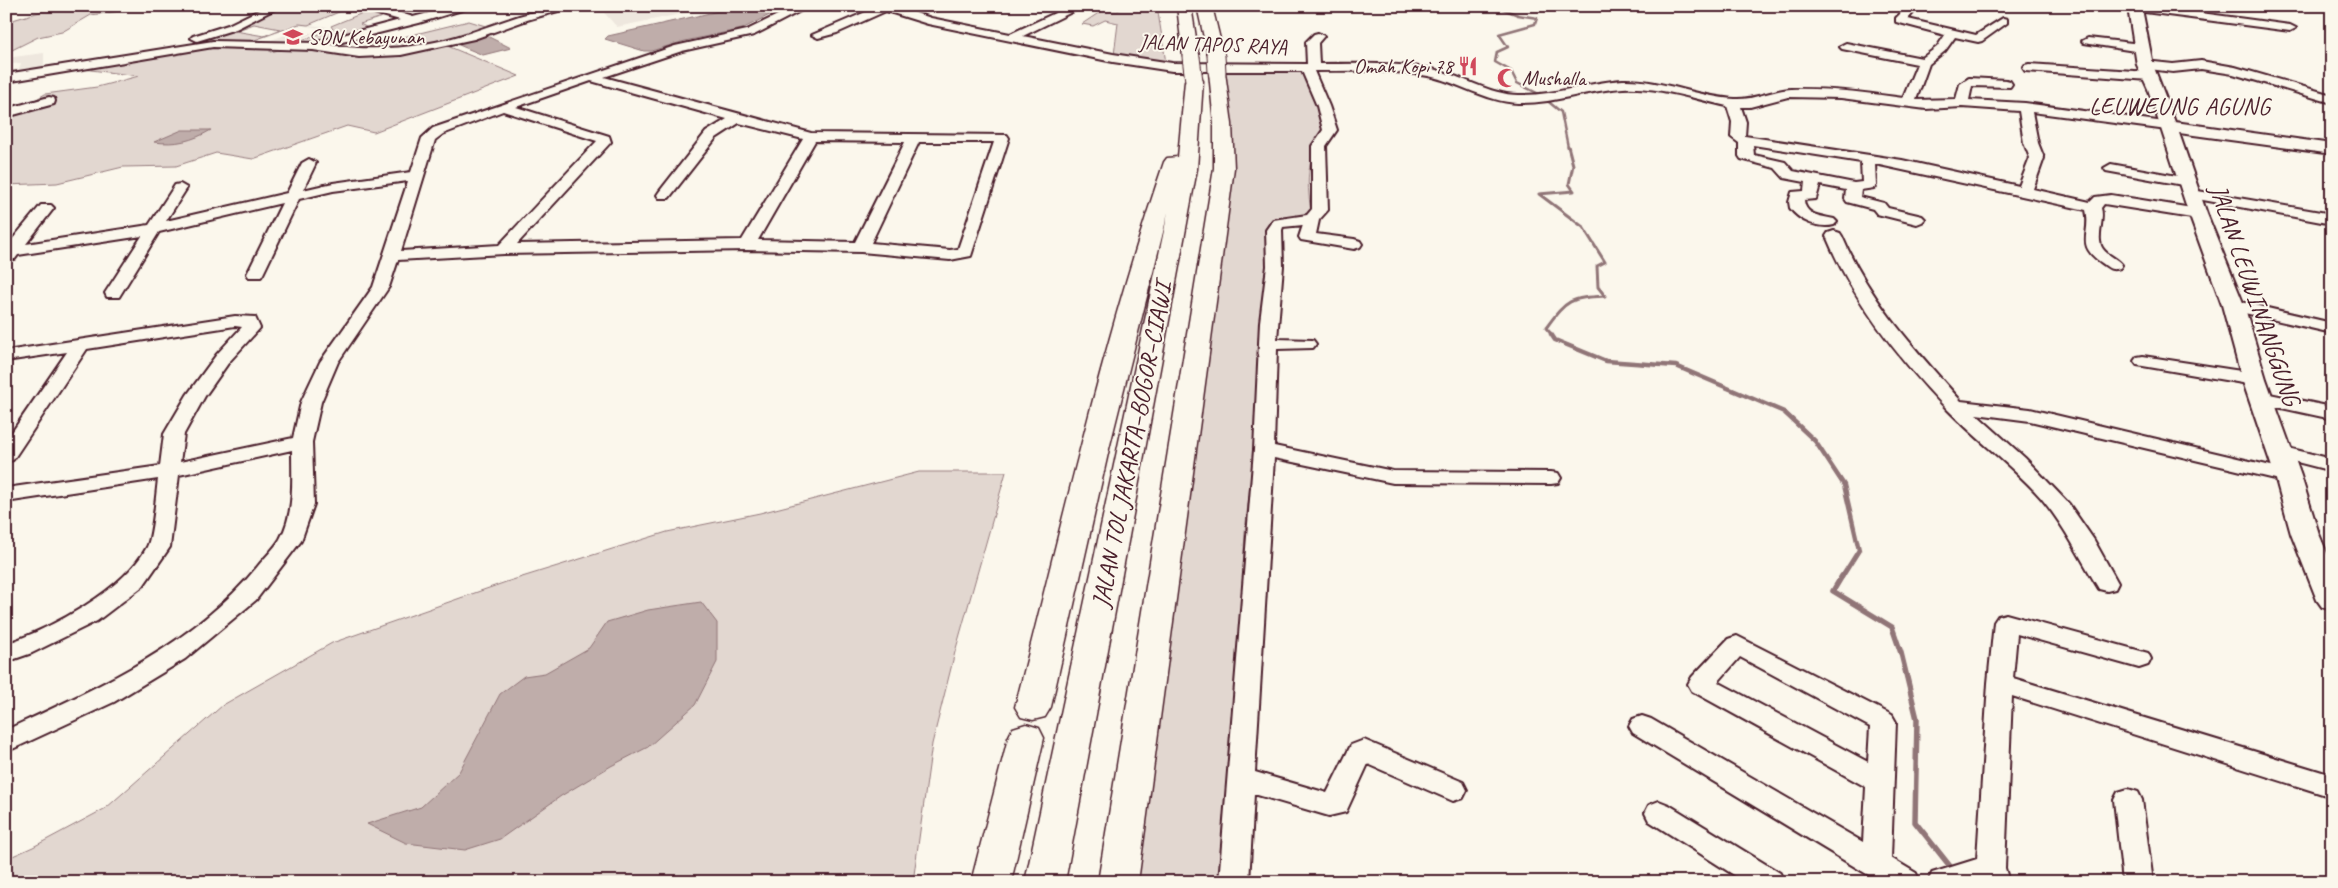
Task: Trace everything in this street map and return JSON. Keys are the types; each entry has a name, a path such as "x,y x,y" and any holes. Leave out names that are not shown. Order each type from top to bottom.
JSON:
{"highway":[{"name":"JALAN TOL JAKARTA–BOGOR–CIAWI","path":"1118,882 1224,168 1223,124 1202,71 1184,6"},
{"name":"JALAN TOL JAKARTA–BOGOR–CIAWI","path":"1045,882 1187,169 1202,71 1204,6"},
{"path":"991,882 1115,372 1152,229 1202,71"}],"main road":[{"name":"JALAN LEUWINANGGUNG","path":"2137,7 2145,63 2156,89 2162,127 2190,188 2198,214 2234,305 2259,395 2288,476 2305,534 2330,590"},
{"path":"2162,127 2332,149"},
{"path":"2162,127 2332,154"}],"street":[{"path":"163,51 232,27 276,6"},
{"path":"313,46 470,6"},
{"path":"6,78 213,44 313,46 359,53 409,50 463,39 523,18 570,6"},
{"path":"6,742 105,696 176,653 248,594 290,541 303,504 302,442 311,402 329,362 381,287 429,138 438,131 503,107 680,48 750,33 805,6"},
{"path":"1010,38 1079,6"},
{"path":"1914,6 1900,20 1978,38 2002,21"},
{"path":"818,35 833,31 882,7"},
{"name":"JALAN TAPOS RAYA","path":"882,7 917,16 928,21 1010,38 1112,58 1172,67 1383,67 1418,70 1490,93 1517,99 1546,98 1625,84 1660,88 1733,103 1750,103 1796,92 1855,95 1933,105 1962,102 2025,107 2162,127"},
{"path":"2137,7 2290,28"},
{"path":"381,9 379,11 415,21"},
{"path":"917,16 931,10"},
{"path":"1908,102 1924,62 1941,48 1952,33"},
{"path":"1318,36 1312,42 1310,68 1330,128 1319,146 1320,210 1312,219 1307,237 1354,244"},
{"path":"2088,41 2145,63 2173,68 2201,65 2235,71 2332,99"},
{"path":"1846,46 1924,62"},
{"path":"2029,68 2145,63"},
{"path":"27,74 44,82"},
{"path":"392,256 504,249 747,245 861,247 950,255 965,253 1002,138 810,137 592,77"},
{"path":"1962,102 1968,82 2006,84"},
{"path":"6,113 49,101"},
{"path":"1733,103 1739,122 1738,137 1746,140 1939,172 2093,207"},
{"path":"503,107 604,139 604,142 504,249"},
{"path":"2025,107 2031,143 2037,158 2025,191"},
{"path":"664,195 711,135 738,118"},
{"path":"747,245 810,137"},
{"path":"861,247 914,138"},
{"path":"1746,140 1746,156 1748,158 1779,164 1787,174 1854,187 1869,185 1868,159"},
{"path":"254,274 285,215 291,197 309,163"},
{"path":"2111,168 2190,188 2332,219"},
{"path":"9,254 154,229 333,187 418,175"},
{"path":"1813,180 1811,196 1797,195 1795,202 1798,210 1808,218 1832,229 1848,271 1861,293 1898,340 1955,406 2027,472 2057,505 2074,526 2107,583"},
{"path":"1854,187 1852,199 1879,206 1882,211 1917,219"},
{"path":"113,293 180,188"},
{"path":"2093,207 2100,200 2111,199 2198,214"},
{"path":"2093,207 2096,214 2092,238 2096,250 2114,265"},
{"path":"9,254 46,208"},
{"path":"1234,882 1264,450 1268,344 1275,266 1275,226 1278,223 1312,219"},
{"path":"2234,305 2332,328"},
{"path":"6,356 235,321 249,321 251,328 223,358 174,434 159,547 135,580 89,615 23,647 6,653"},
{"path":"6,456 81,344"},
{"path":"1268,344 1307,344"},
{"path":"2143,361 2259,395 2332,413"},
{"path":"2259,395 2332,422"},
{"path":"1955,406 2030,415 2288,476"},
{"path":"6,495 168,470 302,442"},
{"path":"1264,450 1393,477 1551,478"},
{"path":"2280,452 2332,465"},
{"path":"1942,882 1993,875 2000,683 2006,622 2138,659"},
{"path":"1876,864 1883,722 1737,644 1701,684 1880,782"},
{"path":"2000,683 2332,786"},
{"path":"1642,726 1906,882"},
{"path":"1242,779 1329,805 1336,804 1360,752 1364,750 1454,790"},
{"path":"2128,800 2138,882"},
{"path":"1659,813 1770,882"}],"shaded area":[{"path":"60,6 157,6 91,15 62,32 38,37 6,53 6,22"},
{"path":"281,6 353,6 308,25 299,24 249,42 194,41","holes":["254,24 281,29 264,36 235,31"]},
{"path":"598,6 720,6 617,27"},
{"path":"741,6 787,6 742,29 685,41 651,51 644,51 605,39 608,36"},
{"path":"1127,6 1157,6 1166,63 1114,55 1118,23 1105,20 1093,26 1082,24 1103,10 1117,11"},
{"path":"365,12 382,17 360,24 372,30 320,43 296,42 333,29 331,26"},
{"path":"469,21 489,27 438,43 399,50 354,49"},
{"name":"SDN Kebayunan","path":"300,24 328,27 288,44 249,42","holes":["299,25 322,28 311,33 296,31 266,42 257,40"]},
{"path":"485,35 511,48 483,55 454,43"},
{"path":"214,45 271,48 270,52 293,47 347,54 445,45 519,76 374,132 347,126 253,159 216,153 176,166 123,167 57,183 6,185 6,111 28,104 45,94 97,87 139,76 75,68"},
{"path":"44,53 44,69 6,76 6,71 19,69 21,63 6,65 6,58"},
{"path":"1217,72 1306,72 1329,127 1321,138 1312,158 1308,178 1311,212 1294,219 1270,222 1253,457 1245,532 1235,720 1222,831 1220,882 1118,882 1224,168"},
{"path":"182,130 211,130 184,141 170,143 154,142"},
{"path":"919,472 1006,472 955,652 932,744 913,882 6,882 6,859 33,847 106,808 223,705 332,643 506,582 667,532 760,513"},
{"path":"701,602 717,623 717,662 695,705 648,747 611,766 561,796 500,839 465,850 406,843 367,824 421,807 459,772 500,694 524,676 545,673 589,648 607,622 648,610"}],"waterway":[{"path":"1454,6 1503,9 1518,15 1537,18 1535,24 1499,34 1508,47 1497,52 1495,62 1511,71 1517,83 1539,94 1561,112 1568,147"},
{"path":"1552,335 1546,328 1559,311 1570,302 1576,299 1605,296 1598,287 1597,266 1605,262 1583,227 1539,194 1574,191 1569,184 1573,165 1568,146"},
{"path":"1551,334 1555,340 1606,361 1676,366 1784,412 1815,441 1844,485 1859,550 1842,577"},
{"path":"1842,576 1833,591 1892,627 1901,653 1917,719 1915,822 1953,870"}],"place":[{"name":"SDN Kebayunan","path":"293,37"},
{"name":"Omah Kopi 78","path":"1468,66"},
{"name":"Mushalla","path":"1507,78"}],"district":[{"name":"LEUWEUNG AGUNG","path":"2180,106"}]}
